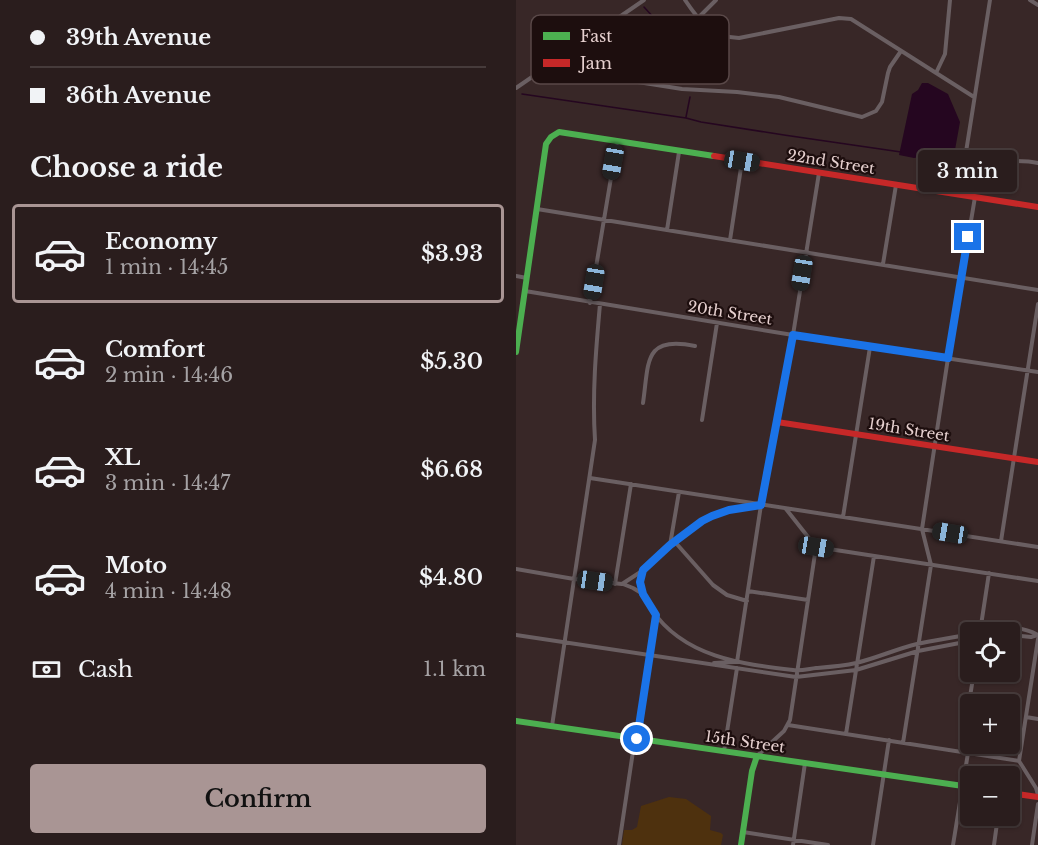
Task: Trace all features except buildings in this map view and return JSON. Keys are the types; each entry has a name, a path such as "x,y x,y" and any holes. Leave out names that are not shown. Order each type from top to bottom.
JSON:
{"street":[{"path":"622,15 644,0"},
{"path":"685,0 694,15"},
{"path":"701,15 716,0"},
{"path":"936,73 945,54 951,0"},
{"path":"990,0 966,152 967,159 971,162 989,164 1023,161 1038,163"},
{"path":"1030,0 1038,5"},
{"path":"729,38 845,18 856,22 974,97"},
{"path":"651,84 682,89 779,97 862,117 872,113 880,106 890,67 901,51"},
{"path":"516,88 531,78"},
{"name":"22nd Street","path":"537,209 546,144 559,132 1038,207"},
{"path":"590,303 617,142"},
{"path":"667,231 679,152"},
{"path":"730,240 742,161"},
{"path":"737,662 761,505 793,335 819,173"},
{"path":"883,264 896,184"},
{"path":"903,743 931,565 922,529 975,196"},
{"path":"516,352 537,209 1038,290"},
{"path":"516,276 527,278"},
{"name":"20th Street","path":"525,291 1038,372"},
{"path":"552,726 595,440 593,412 600,304"},
{"path":"1001,541 1038,304"},
{"path":"702,420 717,323"},
{"path":"642,403 651,356 657,348 674,342 695,346"},
{"path":"843,517 870,347"},
{"name":"19th Street","path":"777,422 1038,462"},
{"path":"590,478 1038,547"},
{"path":"615,584 631,484"},
{"path":"670,545 679,492"},
{"path":"622,584 643,570 670,545 702,521 729,510 761,505"},
{"path":"785,508 816,547 1038,581"},
{"path":"675,542 713,585 727,595 747,601"},
{"path":"741,845 752,771 757,756 784,731 790,720 816,547"},
{"path":"846,734 874,556"},
{"path":"516,569 622,584 643,594"},
{"path":"643,570 640,582 643,594 656,615 670,630 704,652 737,662 796,670 837,666 857,663 920,643 960,636"},
{"path":"981,622 989,573"},
{"path":"748,591 808,600"},
{"path":"619,845 656,615"},
{"path":"1020,629 1032,631 1038,636"},
{"path":"516,635 796,677 856,670 918,651 960,643"},
{"path":"1020,636 1038,636"},
{"path":"1020,794 1038,796 1036,788 1019,761 1038,636"},
{"path":"704,663 737,662"},
{"path":"724,751 737,668"},
{"path":"1026,717 1038,719"},
{"name":"15th Street","path":"516,722 960,785"},
{"path":"788,725 960,752"},
{"path":"873,845 889,740"},
{"path":"974,754 1019,761"},
{"path":"793,842 806,763"},
{"path":"953,845 960,803"},
{"path":"1032,845 1038,804"},
{"path":"994,845 997,826"},
{"path":"743,832 793,842 828,845"}],"shaded area":[{"path":"922,83 928,83 948,94 960,122 953,161 925,156 914,158 899,155 912,94"},
{"path":"669,797 686,799 711,816 710,830 723,835 721,845 622,845 624,830 637,827 641,806"}],"waterway":[{"path":"644,7 651,15"},
{"path":"522,94 901,152"},
{"path":"686,117 690,97"}],"traffic: fast":[{"path":"516,352 546,144 551,137 559,132 714,156"},
{"path":"516,721 960,786"},
{"path":"741,845 752,771 757,756"}],"traffic: jam":[{"path":"714,156 1038,207"},
{"path":"777,422 1038,462"},
{"path":"1020,794 1038,797"}],"route":[{"path":"637,739 656,615 643,594 640,582 643,570 670,545 702,521 729,510 761,505 793,335 948,358 968,237"}]}
